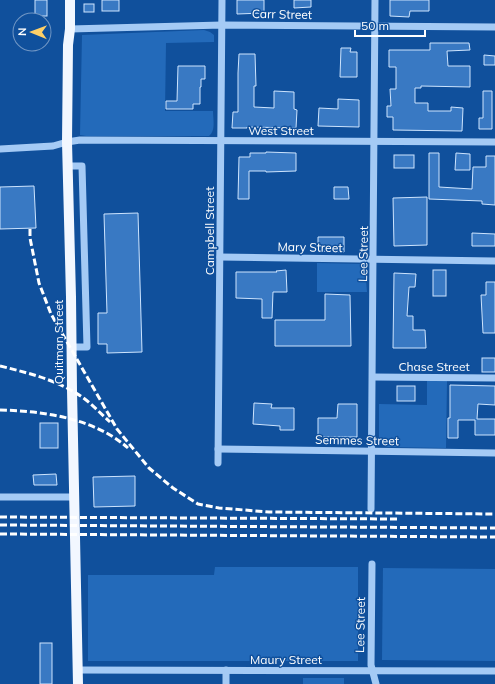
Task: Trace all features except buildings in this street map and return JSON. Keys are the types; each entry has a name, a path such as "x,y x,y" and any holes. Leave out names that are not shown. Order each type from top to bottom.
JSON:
{"main road":[{"name":"Quitman Street","path":"70,0 67,142 78,684"}],"street":[{"name":"Campbell Street","path":"218,463 222,0"},
{"name":"Lee Street","path":"371,509 375,0"},
{"name":"Carr Street","path":"70,29 222,25 495,27"},
{"name":"West Street","path":"0,149 52,146 80,140 495,142"},
{"path":"68,166 82,166 86,328 86,347 72,347"},
{"name":"Mary Street","path":"220,258 495,260"},
{"path":"71,297 85,296"},
{"path":"71,328 86,328"},
{"name":"Chase Street","path":"373,377 495,378"},
{"name":"Semmes Street","path":"218,449 495,453"},
{"path":"0,497 75,497"},
{"name":"Lee Street","path":"372,564 371,665 376,684"},
{"name":"Maury Street","path":"78,670 495,671"},
{"path":"226,670 226,684"}],"shaded area":[{"path":"204,30 214,35 214,42 166,43 165,111 213,111 213,131 209,136 80,135 82,35"},
{"path":"317,263 363,264 365,268 367,292 317,292"},
{"path":"427,381 447,381 446,448 386,447 379,441 379,404 427,405"},
{"path":"215,567 358,567 358,661 88,661 88,575 214,575"},
{"path":"383,568 495,569 495,661 382,660"},
{"path":"303,678 344,678 344,684 303,684"}],"railway":[{"path":"30,229 30,238 39,283 51,314 117,429 149,468 173,488 198,504 219,508 269,512 495,514"},
{"path":"0,366 32,374 63,386 86,400 110,422"},
{"path":"0,410 33,412 67,418 84,423 115,438 128,448"},
{"path":"0,517 400,519"},
{"path":"0,525 495,528"},
{"path":"0,534 495,537"}]}
